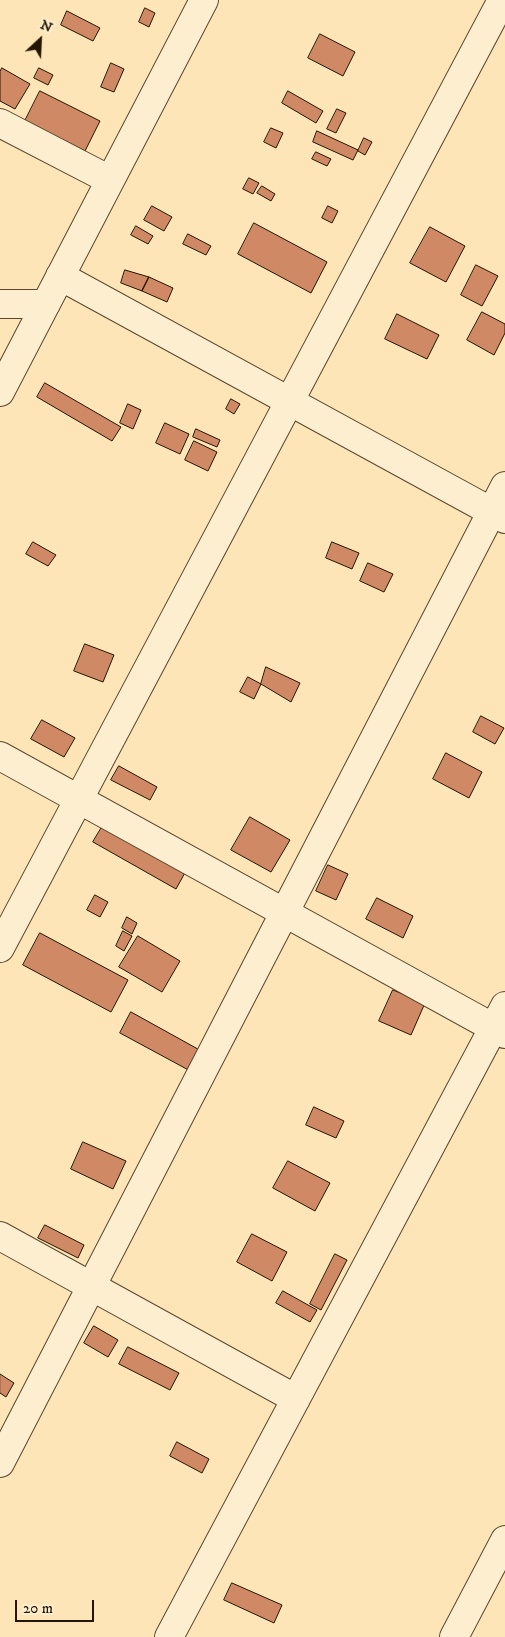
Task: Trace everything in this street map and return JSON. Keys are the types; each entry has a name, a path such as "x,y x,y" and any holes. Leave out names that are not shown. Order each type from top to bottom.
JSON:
{"street":[{"path":"0,392 204,0"},
{"path":"0,948 290,402 498,4"},
{"path":"0,123 110,180"},
{"path":"60,276 498,515"},
{"path":"0,304 46,304"},
{"path":"0,1463 284,912 498,515 505,486"},
{"path":"0,756 284,912 501,1022 169,1637"},
{"path":"0,1236 296,1399"},
{"path":"454,1637 505,1540"}],"building":[{"path":"145,8 155,13 149,27 139,22"},
{"path":"67,11 100,28 93,41 61,25"},
{"path":"320,34 355,52 343,76 308,58"},
{"path":"111,63 124,69 114,92 101,87"},
{"path":"2,68 30,84 15,109 0,101 0,72"},
{"path":"39,68 53,75 48,85 34,78"},
{"path":"40,91 100,121 85,151 25,121"},
{"path":"288,91 323,111 316,123 282,103"},
{"path":"337,109 346,113 336,133 327,129"},
{"path":"271,128 283,133 276,148 264,142"},
{"path":"317,131 358,150 353,160 313,142"},
{"path":"364,138 372,142 365,155 358,151"},
{"path":"316,152 331,159 327,166 312,159"},
{"path":"249,178 259,183 253,194 243,189"},
{"path":"262,186 275,194 271,201 257,193"},
{"path":"152,206 172,217 164,231 144,220"},
{"path":"328,206 338,211 332,223 322,218"},
{"path":"254,223 327,262 311,293 238,254"},
{"path":"136,226 153,236 148,244 131,235"},
{"path":"430,227 465,246 446,282 410,263"},
{"path":"188,234 211,246 206,255 183,244"},
{"path":"476,265 498,276 482,306 461,295"},
{"path":"125,270 149,277 142,291 121,283"},
{"path":"149,277 173,288 167,302 142,291"},
{"path":"482,312 505,324 505,333 494,355 467,340"},
{"path":"397,314 439,335 427,359 385,339"},
{"path":"45,383 121,427 112,441 37,397"},
{"path":"231,399 240,404 234,414 226,409"},
{"path":"128,404 141,410 133,429 120,423"},
{"path":"165,423 189,434 180,454 156,443"},
{"path":"196,429 220,440 217,447 193,437"},
{"path":"194,441 217,452 208,471 185,460"},
{"path":"33,542 56,555 48,566 26,554"},
{"path":"332,542 359,553 352,569 326,558"},
{"path":"368,563 393,574 384,592 360,581"},
{"path":"85,644 114,655 103,682 74,671"},
{"path":"266,667 300,683 291,702 261,684"},
{"path":"248,677 261,684 254,699 240,692"},
{"path":"481,716 504,728 495,744 473,732"},
{"path":"42,720 75,738 64,757 31,739"},
{"path":"446,753 482,772 469,798 433,779"},
{"path":"119,766 157,787 150,800 111,780"},
{"path":"250,817 290,840 271,872 231,850"},
{"path":"105,822 187,869 176,889 93,842"},
{"path":"328,865 348,874 336,900 316,891"},
{"path":"95,895 108,902 100,917 87,910"},
{"path":"377,898 413,916 403,938 366,919"},
{"path":"127,917 137,923 132,934 122,928"},
{"path":"123,931 132,936 124,951 116,946"},
{"path":"40,933 128,980 111,1012 23,965"},
{"path":"138,936 180,961 162,992 119,967"},
{"path":"393,990 425,1003 411,1035 379,1021"},
{"path":"131,1012 205,1053 194,1073 120,1033"},
{"path":"314,1107 344,1121 336,1138 306,1125"},
{"path":"83,1142 126,1161 113,1189 71,1169"},
{"path":"288,1161 330,1183 315,1211 273,1188"},
{"path":"45,1225 84,1245 78,1258 38,1238"},
{"path":"252,1234 287,1252 272,1281 237,1262"},
{"path":"335,1254 347,1260 321,1310 310,1304"},
{"path":"283,1291 317,1310 310,1322 276,1303"},
{"path":"94,1326 118,1340 108,1357 84,1343"},
{"path":"128,1347 179,1373 170,1390 119,1364"},
{"path":"0,1374 14,1383 6,1397 0,1393"},
{"path":"177,1442 209,1459 202,1473 170,1456"},
{"path":"232,1583 282,1605 274,1623 224,1600"}]}
